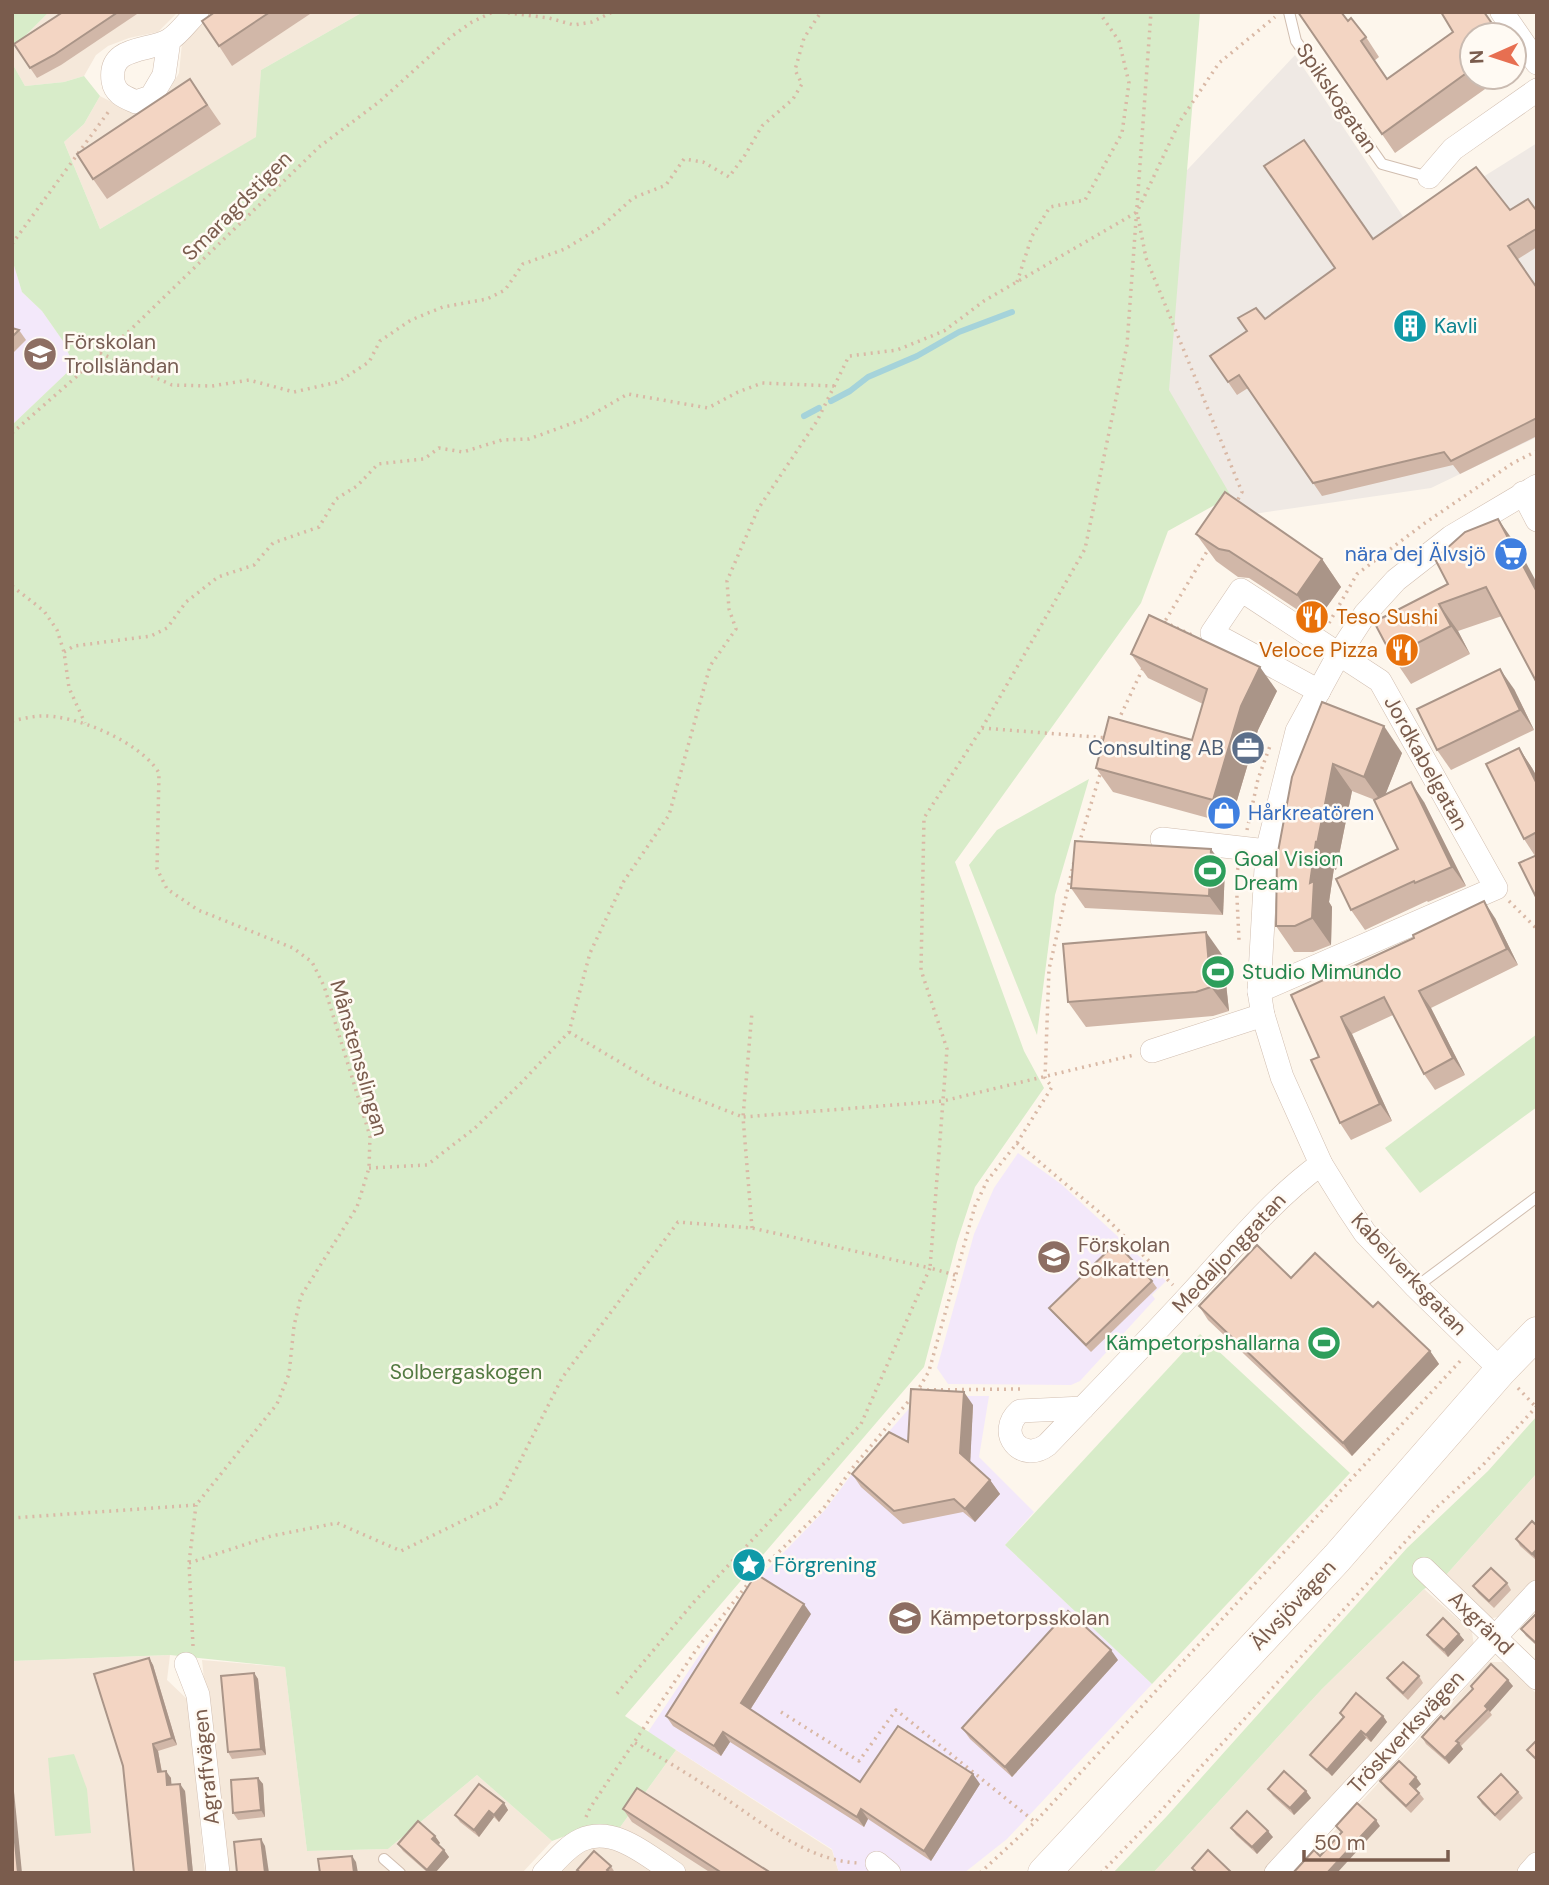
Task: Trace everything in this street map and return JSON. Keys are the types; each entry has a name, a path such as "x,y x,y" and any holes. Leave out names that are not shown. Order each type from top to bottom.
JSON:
{"main road":[{"name":"Älvsjövägen","path":"1044,1873 1337,1558 1501,1370 1537,1333"}],"street":[{"path":"169,40 164,75 151,97 136,102 121,95 114,87 112,75 116,63 130,51 169,40 197,12"},
{"path":"1502,12 1537,63"},
{"name":"Spikskogatan","path":"1429,177 1453,149 1537,90"},
{"path":"1530,490 1537,520"},
{"name":"Kabelverksgatan","path":"1501,1370 1365,1233 1321,1164 1282,1077 1263,1015 1259,991 1267,851 1297,731 1339,654 1366,614 1396,580 1451,537 1530,490"},
{"path":"1319,691 1212,634 1241,590 1339,654"},
{"name":"Jordkabelgatan","path":"1339,654 1380,681 1496,888"},
{"path":"1161,839 1267,851"},
{"path":"1259,991 1496,888"},
{"path":"1152,1051 1263,1015"},
{"name":"Medaljonggatan","path":"1083,1408 1291,1186 1321,1164"},
{"name":"Axgränd","path":"1424,1569 1537,1678"},
{"name":"Tröskverksvägen","path":"1276,1873 1537,1592"},
{"name":"Agraffvägen","path":"186,1664 198,1695 218,1873"},
{"path":"544,1873 580,1840 607,1837 625,1841 674,1873"},
{"path":"1528,1873 1537,1864"}],"lane":[{"name":"Spikskogatan","path":"1289,12 1296,41 1382,164 1429,177"},
{"path":"1416,1287 1537,1197"},
{"path":"384,1859 400,1873"}],"path":[{"name":"Smaragdstigen","path":"12,433 164,299 319,147 379,102 452,37 472,22 492,12"},
{"path":"501,12 533,14 573,25 592,22 612,12"},
{"path":"100,353 172,385 212,386 249,380 294,392 338,382 369,362 380,341 411,320 443,307 487,299 505,290 523,264 565,249 601,227 633,198 666,185 684,159 703,162 729,177 762,126 793,99 802,84 795,70 804,38 821,12"},
{"path":"1017,282 1032,236 1050,207 1085,200 1122,134 1129,83 1119,41 1099,12"},
{"path":"615,1696 694,1601 861,1424 930,1268 947,1049 921,970 925,818 982,727 1085,549 1127,345 1151,12"},
{"path":"369,1168 427,1165 475,1128 569,1032 590,953 624,881 668,816 710,666 736,629 729,609 727,581 758,509 817,421 849,356 897,350 944,331 984,302 1137,212 1180,121 1219,63 1272,18 1284,12"},
{"path":"12,244 121,95"},
{"path":"1137,212 1146,258 1242,492 1235,504"},
{"path":"64,652 74,646 151,636 167,628 186,602 218,577 254,565 273,543 319,527 336,499 357,486 378,464 424,459 439,448 463,452 502,440 528,439 584,419 628,394 708,408 762,383 834,386"},
{"path":"1158,635 1214,540"},
{"path":"12,586 44,611 57,630 64,652 69,688 85,723"},
{"path":"1118,723 1147,660"},
{"name":"Månstensslingan","path":"12,721 41,716 85,723 124,742 151,761 159,774 157,869 167,889 198,910 293,948 312,962 324,986 370,1136 369,1168 357,1207 301,1296 294,1326 289,1374 277,1404 196,1506"},
{"path":"982,727 1110,738 1112,736 1108,748"},
{"path":"587,1838 584,1822 590,1808 696,1650 754,1576 823,1509 854,1466 918,1390 929,1371 975,1206 987,1181 1017,1143 1052,1087 1045,1078 1049,969 1069,878 1104,761"},
{"path":"1496,888 1537,929"},
{"path":"752,1012 743,1117 752,1228"},
{"path":"569,1032 655,1083 743,1117 943,1101 1152,1051"},
{"path":"1017,1143 1105,1217 1188,1297"},
{"path":"189,1563 271,1536 337,1523 401,1551 499,1503 562,1378 678,1222 752,1228 955,1275"},
{"path":"980,1873 1035,1822 1475,1345"},
{"path":"918,1390 1027,1389"},
{"path":"1101,1873 1159,1813 1434,1509 1482,1466 1537,1406"},
{"path":"12,1518 196,1506 189,1563 193,1646 186,1664"},
{"path":"781,1712 859,1761 896,1710 1035,1822"},
{"path":"635,1743 686,1772 800,1847 832,1859 883,1868"}],"shaded area":[{"path":"49,12 178,12 158,32 108,46 96,55 84,76 64,82 25,86 12,63 14,47"},
{"path":"214,12 363,12 261,70 257,137 100,229 64,142 84,124 100,96 129,111 163,101 179,73 182,43"},
{"name":"Kavli","path":"1295,55 1408,224 1537,143 1537,437 1431,488 1226,518 1163,387 1175,183"},
{"name":"Förskolan Trollsländan","path":"12,259 22,292 42,311 63,341 74,366 12,425"},
{"name":"Förskolan Solkatten","path":"1018,1153 1061,1184 1166,1281 1152,1295 1155,1299 1080,1381 1071,1385 948,1384 937,1368 974,1234 994,1188"},
{"name":"Kämpetorpsskolan","path":"920,1396 989,1396 979,1457 1034,1512 1005,1545 1152,1684 1007,1839 964,1873 839,1873 832,1849 648,1732 700,1654 755,1582 825,1510 851,1475"},
{"path":"1537,1473 1537,1578 1502,1616 1489,1619 1446,1575"},
{"path":"1424,1589 1472,1632 1474,1646 1263,1873 1153,1873 1322,1689"},
{"path":"170,1655 167,1680 188,1700 205,1873 12,1873 12,1661"},
{"path":"202,1660 285,1667 307,1851 388,1849 477,1775 552,1841 522,1873 224,1873"},
{"path":"1489,1662 1503,1662 1537,1694 1537,1855 1519,1873 1296,1873"},
{"path":"676,1750 832,1850 839,1873 685,1873 618,1830"},
{"path":"587,1847 605,1847 624,1852 657,1873 551,1873"}],"green space":[{"path":"12,12 49,12 14,47 12,56"},
{"name":"Solbergaskogen","path":"363,12 1200,12 1169,390 1231,496 1168,531 1141,603 955,862 1024,1051 1044,1088 975,1187 957,1242 924,1367 625,1716 676,1750 618,1830 581,1830 552,1841 477,1775 388,1849 307,1851 285,1667 170,1655 12,1661 12,425 74,366 63,341 42,311 22,292 12,259 12,63 25,86 64,82 84,76 100,96 84,124 64,142 100,229 256,137 261,70"},
{"path":"1089,779 1055,895 1037,1035 969,865 997,830"},
{"path":"1537,1034 1537,1107 1420,1193 1385,1148"},
{"path":"1200,1334 1350,1473 1152,1684 1005,1545"},
{"path":"1537,1416 1537,1473 1446,1575 1424,1589 1322,1689 1153,1873 1113,1873 1407,1548 1488,1471"},
{"path":"74,1754 87,1789 91,1833 55,1836 48,1758"}],"building":[{"path":"63,12 118,12 30,68 14,44"},
{"path":"215,12 270,12 219,46 202,21"},
{"path":"1298,12 1341,12 1348,21 1351,18 1366,37 1361,41 1387,79 1453,32 1441,12 1484,12 1490,21 1458,21 1458,79 1382,134"},
{"path":"190,79 207,105 93,179 77,154"},
{"name":"Kavli","path":"1304,140 1373,239 1476,167 1510,210 1528,199 1536,210 1536,229 1508,246 1537,288 1537,418 1451,461 1444,452 1313,483 1239,375 1228,382 1210,356 1247,331 1238,318 1256,308 1265,319 1335,268 1264,166"},
{"path":"12,328 19,330 12,337"},
{"path":"1225,492 1322,559 1297,595 1229,551 1219,549 1196,534"},
{"path":"1498,519 1537,592 1537,683 1486,587 1439,604 1451,626 1392,656 1374,622 1448,584 1435,559 1465,532"},
{"path":"1149,615 1260,667 1241,706 1213,800 1096,768 1109,717 1192,740 1207,689 1131,654"},
{"path":"1500,669 1520,710 1437,750 1417,709"},
{"path":"1322,702 1384,726 1364,777 1333,764 1310,883 1314,881 1312,918 1295,926 1276,926 1277,857 1292,777"},
{"path":"1519,748 1537,784 1537,832 1524,839 1486,764"},
{"path":"1411,782 1452,867 1351,910 1336,879 1398,849 1374,800"},
{"path":"1075,841 1211,849 1209,896 1071,888"},
{"path":"1537,855 1537,899 1519,863"},
{"path":"1484,901 1507,949 1419,991 1453,1058 1424,1074 1384,997 1341,1017 1380,1104 1340,1123 1311,1060 1319,1057 1291,995 1414,938 1413,935"},
{"path":"1206,932 1211,987 1196,992 1068,1002 1063,944"},
{"path":"1116,1243 1152,1281 1086,1345 1049,1308"},
{"name":"Kämpetorpshallarna","path":"1257,1245 1291,1278 1315,1253 1373,1307 1378,1302 1430,1351 1343,1443 1199,1306"},
{"path":"911,1389 964,1392 960,1453 990,1480 965,1509 954,1499 894,1511 852,1474 889,1432 908,1442"},
{"path":"1532,1521 1537,1526 1537,1549 1532,1554 1516,1539"},
{"path":"1491,1568 1507,1583 1489,1601 1473,1586"},
{"path":"756,1574 804,1604 741,1703 860,1782 898,1726 973,1774 924,1851 861,1809 857,1817 723,1732 714,1746 666,1716"},
{"path":"1068,1611 1111,1650 1005,1767 962,1728"},
{"path":"1537,1613 1537,1644 1521,1629"},
{"path":"1443,1618 1459,1634 1444,1650 1427,1635"},
{"path":"149,1658 172,1738 153,1744 158,1772 166,1771 167,1785 180,1784 189,1873 134,1873 123,1766 94,1674"},
{"path":"1403,1662 1419,1676 1403,1693 1387,1678"},
{"path":"1491,1664 1508,1680 1485,1706 1488,1709 1456,1741 1459,1743 1445,1758 1422,1737 1441,1716 1444,1719 1473,1689 1471,1686"},
{"path":"254,1673 261,1749 228,1752 221,1676"},
{"path":"1356,1693 1383,1716 1366,1735 1361,1731 1327,1770 1310,1755 1344,1717 1340,1713"},
{"path":"1537,1740 1537,1760 1527,1750"},
{"path":"1399,1761 1416,1777 1410,1784 1419,1793 1406,1806 1380,1781"},
{"path":"1284,1771 1306,1791 1290,1808 1268,1789"},
{"path":"1501,1774 1518,1792 1495,1815 1478,1797"},
{"path":"258,1778 261,1810 233,1813 231,1780"},
{"path":"479,1784 504,1803 494,1815 489,1811 474,1830 455,1815"},
{"path":"637,1788 771,1873 722,1873 623,1809"},
{"path":"1357,1803 1376,1820 1327,1873 1293,1873 1314,1850 1320,1856 1342,1832 1336,1826"},
{"path":"1247,1811 1268,1831 1252,1847 1231,1828"},
{"path":"12,1812 18,1873 12,1873"},
{"path":"418,1821 435,1836 432,1839 444,1850 427,1870 398,1844"},
{"path":"261,1839 265,1873 237,1873 234,1842"},
{"path":"1208,1850 1230,1873 1197,1873 1192,1868"},
{"path":"594,1851 611,1866 607,1870 610,1873 581,1873 577,1870"},
{"path":"352,1856 354,1873 320,1873 318,1859"}],"waterway":[{"path":"831,401 868,377 917,356 959,332 1012,312"},
{"path":"804,416 819,408"}],"place":[{"name":"Kavli","path":"1410,326"},
{"name":"Förskolan Trollsländan","path":"40,354"},
{"name":"nära dej Älvsjö","path":"1511,554"},
{"name":"Teso Sushi","path":"1312,617"},
{"name":"Veloce Pizza","path":"1402,650"},
{"name":"Consulting AB","path":"1248,748"},
{"name":"Hårkreatören","path":"1224,813"},
{"name":"Goal Vision Dream","path":"1210,871"},
{"name":"Studio Mimundo","path":"1218,972"},
{"name":"Förskolan Solkatten","path":"1054,1257"},
{"name":"Kämpetorpshallarna","path":"1324,1343"},
{"name":"Förgrening","path":"749,1565"},
{"name":"Kämpetorpsskolan","path":"905,1618"}]}
